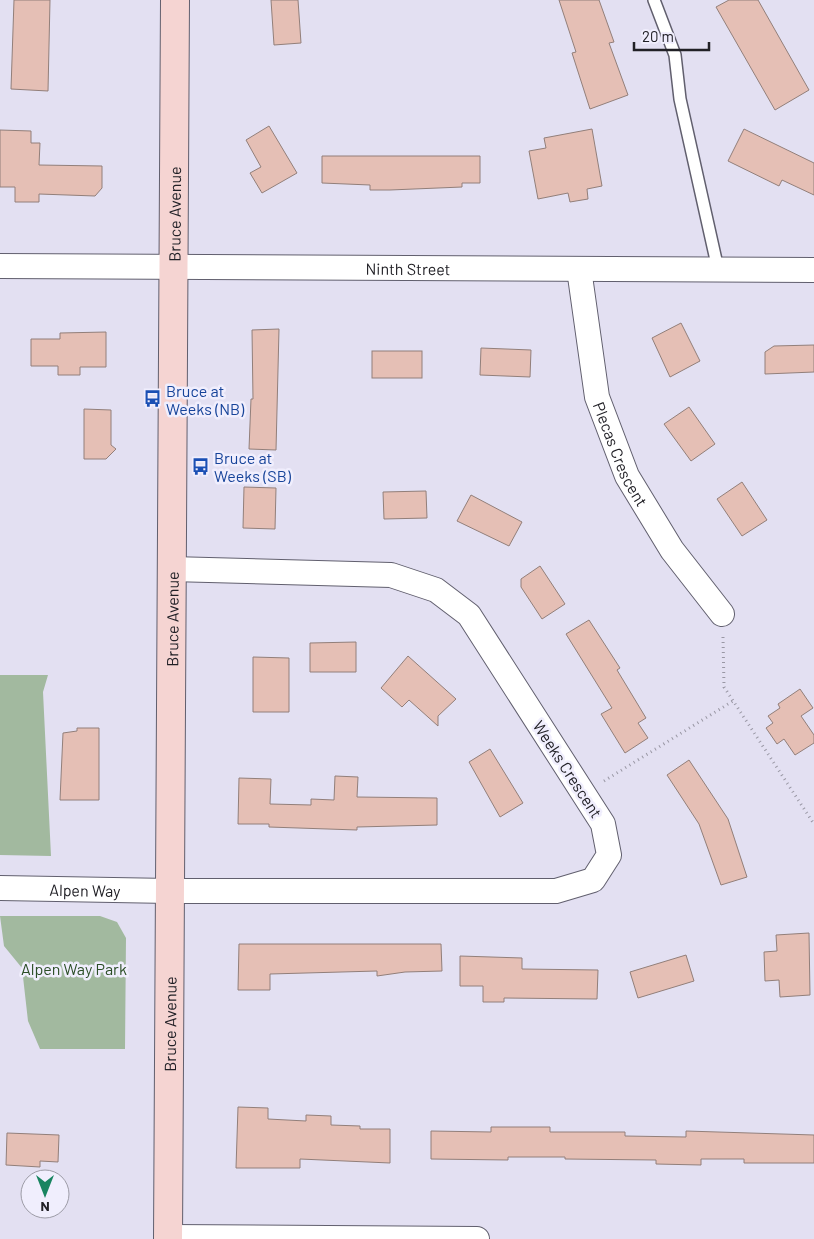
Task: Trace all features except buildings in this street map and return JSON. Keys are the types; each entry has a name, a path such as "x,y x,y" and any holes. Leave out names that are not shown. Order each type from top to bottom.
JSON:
{"street":[{"name":"Bruce Avenue","path":"168,1238 175,0"},
{"name":"Ninth Street","path":"0,266 814,270"},
{"name":"Plecas Crescent","path":"579,269 597,397 627,476 672,550 722,614"},
{"name":"Weeks Crescent","path":"170,891 556,892 593,880 609,855 603,824 469,615 436,590 391,575 171,570"},
{"name":"Alpen Way","path":"0,888 170,891"},
{"path":"168,1238 477,1239"}],"lane":[{"path":"654,0 675,56 680,99 718,269"}],"path":[{"path":"722,614 724,687 814,824"},
{"path":"584,794 733,701"}],"green space":[{"path":"0,675 48,675 43,692 51,856 0,855"},
{"name":"Alpen Way Park","path":"0,916 100,916 117,922 126,938 125,1049 40,1049 28,1021 22,968 4,946"}],"place":[{"name":"Bruce at Weeks (NB)","path":"152,399"},
{"name":"Bruce at Weeks (SB)","path":"200,466"}]}
